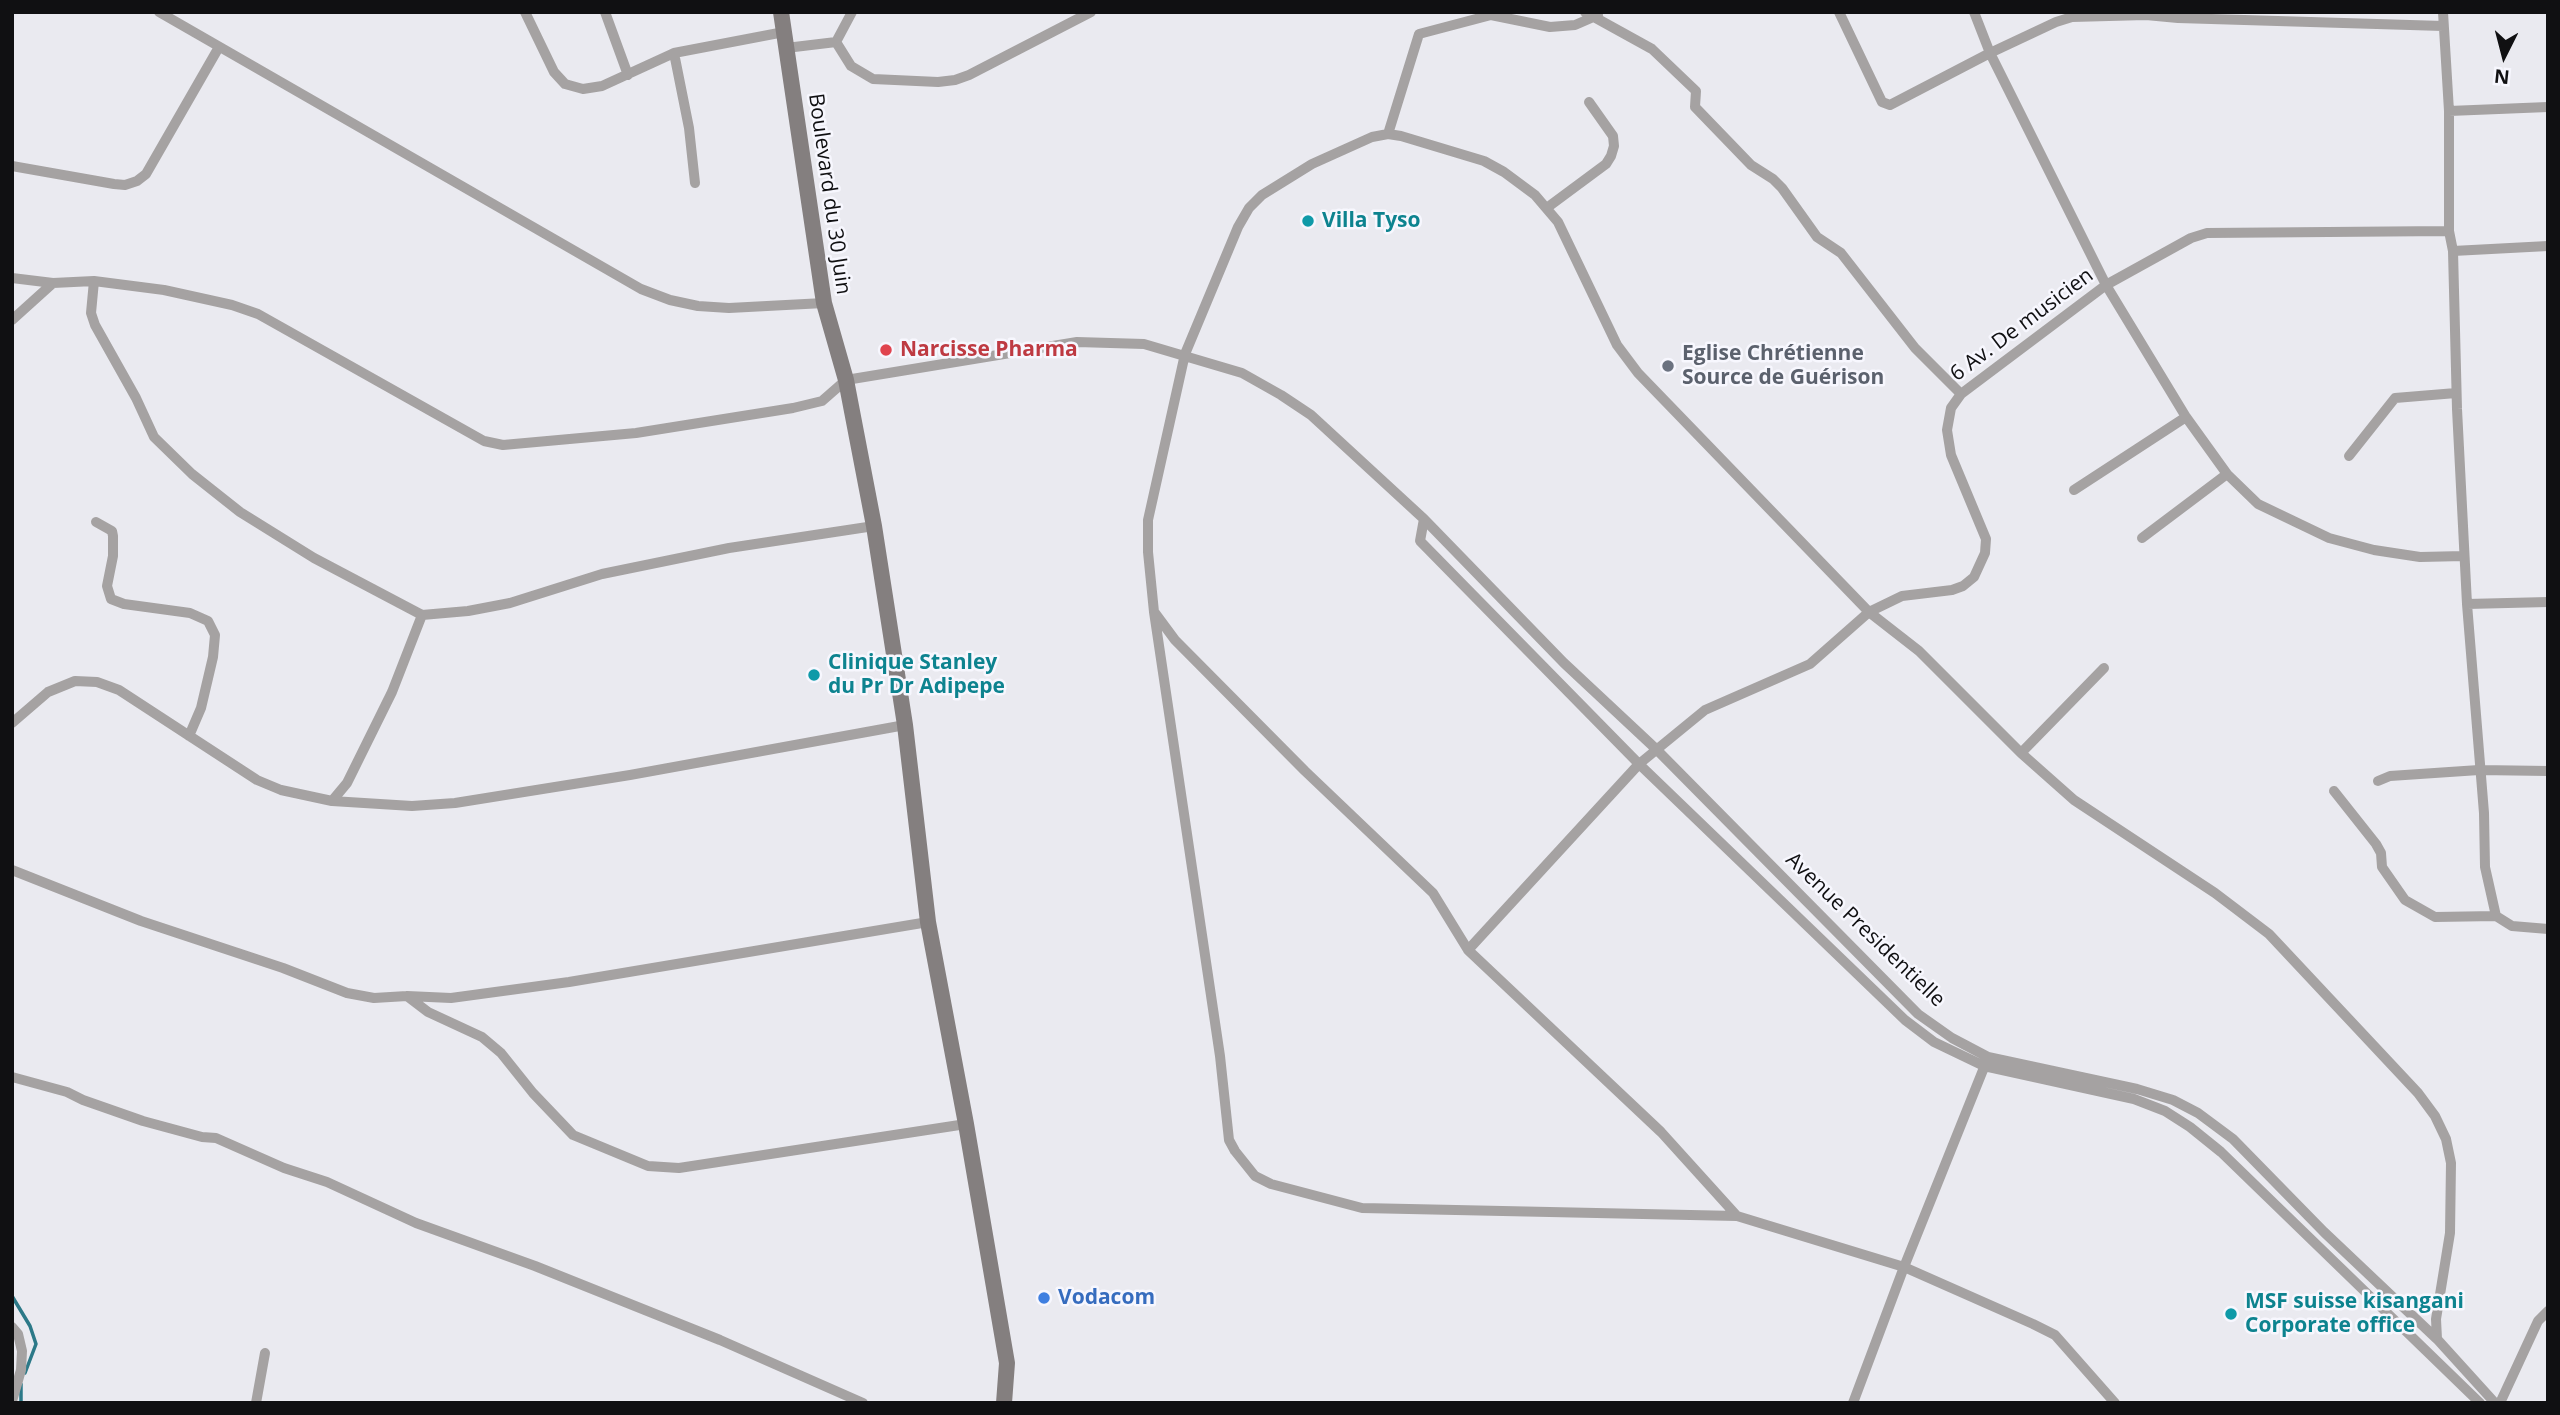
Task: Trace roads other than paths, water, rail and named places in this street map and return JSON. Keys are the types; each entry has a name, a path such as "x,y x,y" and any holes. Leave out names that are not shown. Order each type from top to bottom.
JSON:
{"street":[{"path":"159,12 641,289 670,300 698,306 729,308 824,303"},
{"path":"525,12 554,72 565,84 583,89 602,86 674,53 785,40 836,42"},
{"path":"605,12 628,75"},
{"name":"Boulevard du 30 Juin","path":"781,12 824,303 846,380 905,725 928,922 967,1124 1007,1363 1004,1403"},
{"path":"836,42 852,12"},
{"path":"836,42 851,66 873,79 938,82 969,75 1091,12"},
{"path":"1585,12 1598,15 1652,49 1696,91 1695,107 1751,165 1782,188 1817,237 1841,253 1915,348 1961,394"},
{"path":"1839,12 1882,102 1890,105 1990,53 2072,17 2096,15 2443,26"},
{"path":"1974,12 1990,53 2106,285 2186,417 2227,474 2258,504 2329,538 2420,558 2464,556"},
{"path":"2443,12 2449,111 2449,231 2453,251 2456,393 2464,556 2484,813 2485,867 2496,916"},
{"path":"1388,134 1419,34 1491,15 1550,27 1575,25 1598,15"},
{"path":"12,166 114,184 125,185 137,181 146,174 219,47"},
{"path":"674,53 689,128 695,183"},
{"path":"1548,207 1606,164 1611,156 1613,136 1589,102"},
{"path":"2449,111 2548,107"},
{"path":"2115,1403 2054,1335 2033,1324 1904,1267 1737,1216 1362,1208 1270,1184 1255,1175 1229,1140 1220,1056 1154,612 1148,520 1185,355 1238,227 1249,208 1262,195 1312,164 1372,137 1388,134 1484,161 1504,172 1548,207 1558,222 1617,345 1638,373 1869,612 1919,651 2021,753 2074,800 2215,893 2269,934 2418,1093 2435,1116 2446,1139 2451,1163 2450,1233 2436,1319 2437,1339"},
{"name":"6 Av. De musicien","path":"1468,950 1639,764 1705,710 1810,664 1869,612 1902,596 1952,590 1963,586 1974,577 1985,553 1986,539 1962,485 1948,443 1951,408 1961,394 2106,285 2190,238 2207,233 2449,231"},
{"path":"2453,251 2548,246"},
{"path":"12,278 53,283 94,281 200,297 258,314 484,441 502,445 636,433 793,408 822,401 846,380"},
{"path":"94,281 91,313 94,325 136,398 154,437 192,474 240,512 314,558 422,615 468,611 510,603 602,574 729,548 873,526"},
{"path":"12,320 53,283"},
{"name":"Avenue Presidentielle","path":"846,380 1077,342 1144,344 1242,373 1281,395 1311,415 1424,519 1564,663 1656,749 1918,1014 1986,1062"},
{"path":"2349,456 2395,398 2456,393"},
{"path":"2074,490 2186,417"},
{"path":"2142,538 2227,474"},
{"name":"Avenue Presidentielle","path":"1424,519 1420,541 1639,764 1905,1020 1934,1042 1986,1062 2173,1100 2198,1113 2233,1139 2437,1339 2498,1403"},
{"path":"96,522 112,530 113,556 107,586 111,599 124,604 190,613 208,621 215,635 213,657 201,708 189,736"},
{"path":"2467,604 2548,602"},
{"path":"1154,612 1175,640 1433,894 1468,950 1661,1132 1737,1216"},
{"path":"332,801 347,783 386,704 422,615"},
{"path":"1549,674 1564,663"},
{"path":"2021,753 2104,668"},
{"path":"12,723 48,692 75,681 97,682 119,690 257,780 281,790 332,801 412,806 455,803 905,725"},
{"path":"2378,781 2390,776 2479,770 2548,771"},
{"path":"2334,791 2376,844 2381,853 2382,867 2405,900 2435,917 2496,916 2512,926 2548,929"},
{"path":"12,870 141,921 283,968 347,993 374,998 451,998 569,982 928,922"},
{"path":"407,996 428,1012 482,1037 501,1053 533,1093 573,1135 648,1166 678,1168 967,1124"},
{"path":"1853,1403 1986,1062"},
{"path":"12,1077 67,1092 143,1121 202,1137 216,1138 284,1168 327,1182 416,1223 536,1266 720,1340 863,1403"},
{"name":"Avenue Presidentielle","path":"2136,1094 2165,1111 2221,1152 2480,1403"},
{"path":"2221,1152 2233,1139"},
{"path":"2498,1403 2539,1321 2548,1311"},
{"path":"12,1327 18,1334 22,1351 21,1370 12,1401"},
{"path":"2411,1335 2424,1327"},
{"path":"256,1403 265,1353"}],"waterway":[{"path":"12,1296 30,1326 36,1344 25,1373"},
{"path":"21,1384 21,1403"}],"place":[{"name":"Villa Tyso","path":"1308,221"},
{"name":"Narcisse Pharma","path":"886,350"},
{"name":"Eglise Chrétienne Source de Guérison","path":"1668,366"},
{"name":"Clinique Stanley du Pr Dr Adipepe","path":"814,675"},
{"name":"Vodacom","path":"1044,1298"},
{"name":"MSF suisse kisangani Corporate office","path":"2231,1314"}]}
